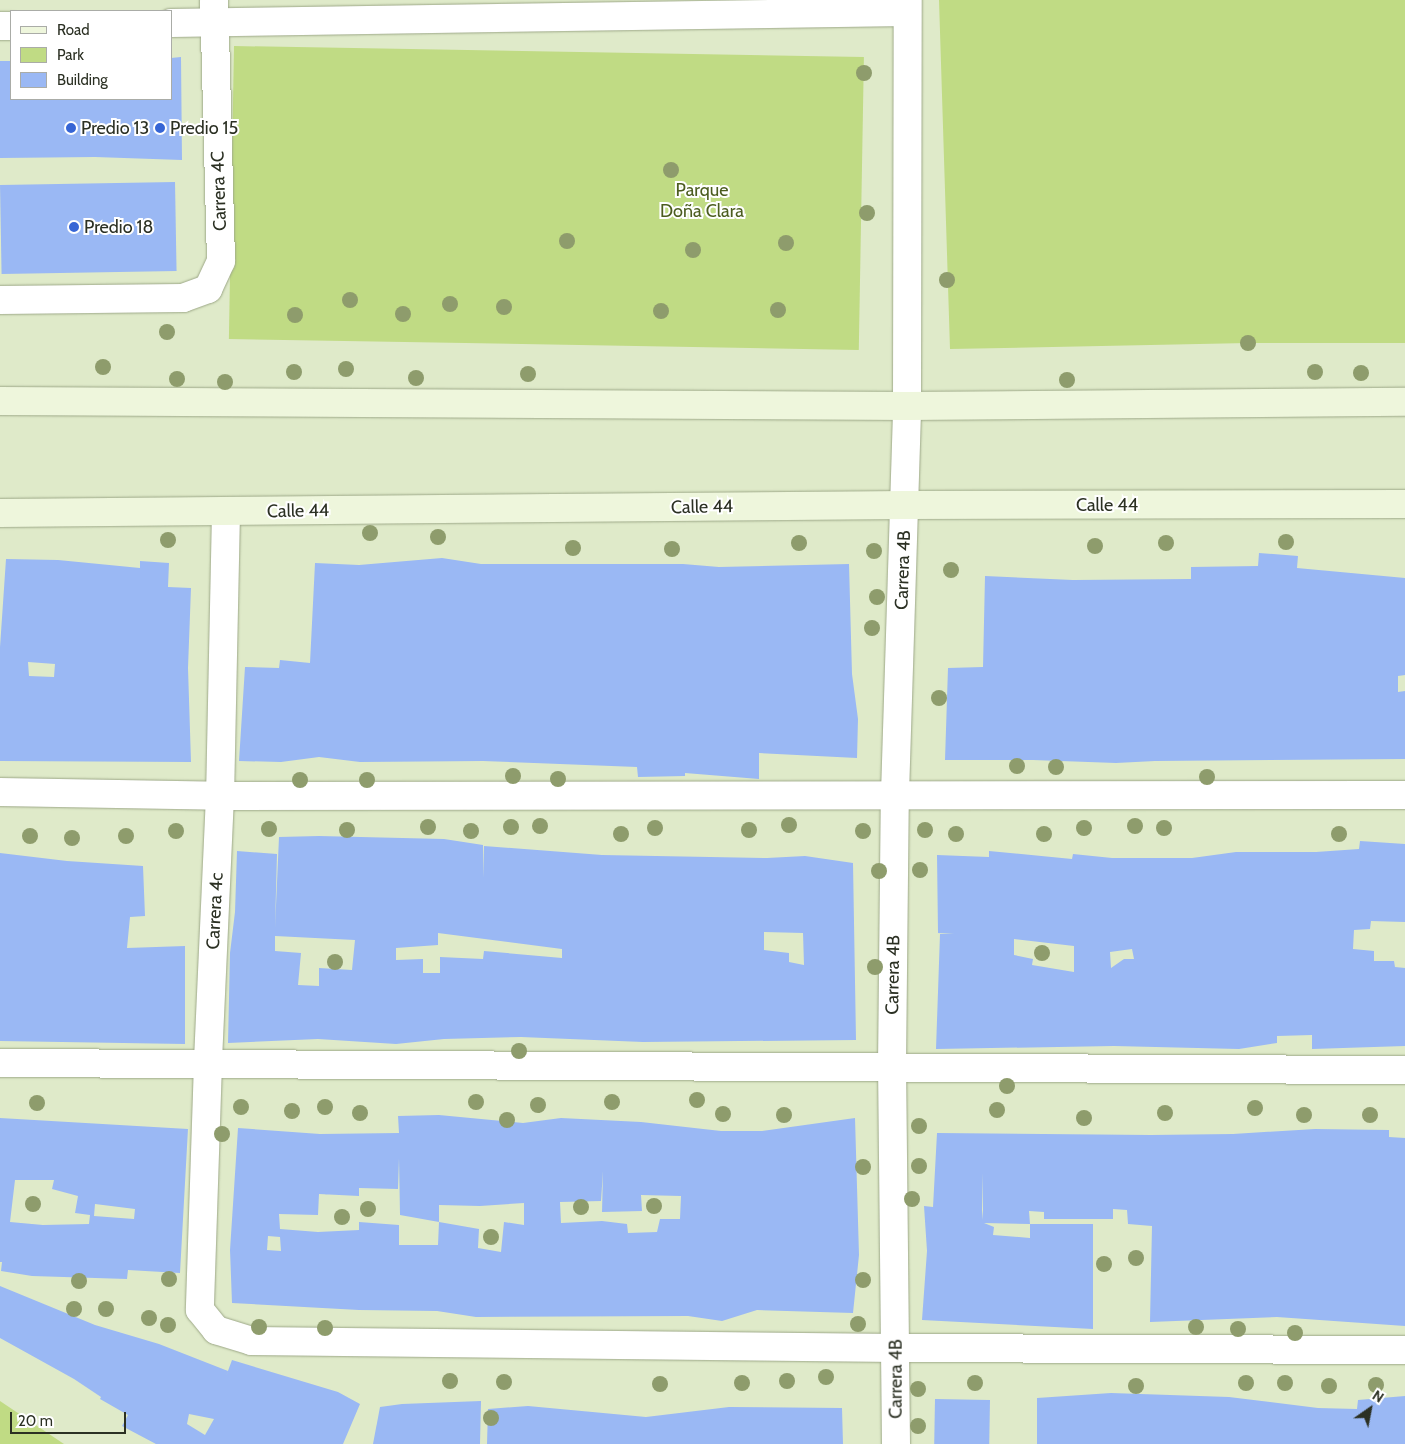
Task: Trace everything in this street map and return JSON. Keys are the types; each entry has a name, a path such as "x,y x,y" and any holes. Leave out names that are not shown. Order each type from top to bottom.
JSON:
{"main road":[{"path":"0,401 908,406 1405,402"},
{"name":"Calle 44","path":"0,513 905,505 1405,504"}],"street":[{"path":"172,23 214,11 907,6"},
{"name":"Carrera 4B","path":"896,1444 897,1348 892,1066 895,794 908,406 907,6"},
{"name":"Carrera 4C","path":"0,300 183,298 208,289 221,261 214,11"},
{"name":"Carrera 4c","path":"226,512 220,796 208,1063 200,1310 216,1330 251,1341 897,1348"},
{"path":"0,792 220,796 1405,795"},
{"path":"0,1063 1405,1070"},
{"path":"897,1348 1405,1350"}],"green space":[{"path":"939,0 1405,0 1405,343 1248,343 950,349"},
{"name":"Parque Doña Clara","path":"234,46 864,57 859,350 229,339"},
{"path":"0,1401 64,1444 0,1444"}],"building":[{"path":"181,57 182,160 95,157 0,158 0,61 10,61 10,100 172,100 172,58"},
{"path":"175,182 177,271 2,274 0,185"},
{"path":"1259,553 1298,556 1297,568 1405,578 1405,675 1398,676 1398,692 1405,691 1405,759 1116,763 1033,760 945,760 948,668 983,667 985,576 1073,580 1191,579 1191,567 1258,566"},
{"path":"442,558 481,564 683,564 719,567 849,564 852,674 858,719 857,758 759,753 759,779 685,773 685,776 638,777 637,767 483,761 360,762 319,757 281,762 239,761 245,667 279,668 280,660 310,663 315,563 359,565"},
{"path":"6,559 58,560 140,568 140,561 169,563 168,587 191,588 188,668 191,762 0,761 0,647","holes":["28,662 55,664 54,677 29,676"]},
{"path":"279,837 444,839 483,845 483,878 484,846 602,855 767,858 805,856 853,863 856,1040 643,1042 521,1037 444,1039 396,1044 318,1039 228,1043 230,953 235,912 237,851 277,854 275,928","holes":["764,932 803,933 804,965 789,962 789,953 764,950","438,933 562,949 562,958 484,951 483,959 440,957 440,973 423,973 423,959 396,960 396,948 438,945","275,936 355,940 352,970 319,968 319,986 298,985 301,953 275,951"]},
{"path":"1360,841 1405,844 1405,922 1371,921 1370,929 1354,930 1353,949 1374,951 1374,961 1394,961 1395,967 1405,968 1405,1046 1312,1049 1312,1035 1277,1036 1277,1043 1239,1049 1114,1046 936,1049 940,934 954,934 938,933 937,855 989,857 989,851 1072,859 1073,854 1112,858 1192,858 1236,852 1316,852 1359,849","holes":["1014,939 1074,946 1074,972 1032,965 1033,959 1014,955","1132,949 1134,959 1124,959 1111,968 1110,952"]},
{"path":"0,853 67,861 143,866 145,916 130,917 127,948 185,946 185,1044 0,1041"},
{"path":"439,1115 523,1123 561,1118 641,1122 721,1131 762,1131 855,1118 859,1255 853,1313 757,1310 722,1321 688,1316 476,1317 437,1311 359,1310 232,1303 230,1250 238,1128 320,1134 399,1133 398,1116","holes":["399,1158 400,1215 439,1222 438,1245 399,1245 399,1225 359,1222 359,1230 318,1232 280,1229 279,1214 318,1215 319,1194 359,1196 359,1188 398,1189","603,1171 602,1212 642,1211 641,1195 681,1196 680,1219 660,1219 657,1232 628,1233 627,1224 602,1221 561,1223 560,1202 601,1201","524,1203 524,1225 504,1222 501,1252 478,1248 479,1229 439,1222 439,1205 480,1206","268,1236 280,1237 281,1251 267,1250"]},
{"path":"0,1118 188,1129 180,1273 128,1270 127,1279 32,1276 1,1271 2,1262 0,1262","holes":["15,1180 54,1180 52,1189 78,1196 75,1213 90,1215 89,1224 43,1225 10,1222","95,1204 135,1209 134,1219 94,1216"]},
{"path":"1315,1129 1389,1130 1389,1137 1405,1138 1405,1326 1277,1317 1150,1322 1152,1226 1128,1224 1127,1210 1113,1209 1113,1219 1044,1219 1044,1212 1029,1211 1030,1224 1093,1224 1093,1329 922,1320 927,1251 924,1206 933,1207 937,1133 1151,1135 1233,1134","holes":["983,1173 983,1220 982,1210","984,1223 1030,1224 1030,1238 993,1235 994,1227"]},
{"path":"0,1286 95,1325 159,1344 228,1371 232,1360 338,1392 360,1404 343,1444 156,1444 122,1426 128,1415 100,1399 101,1397 74,1379 0,1338","holes":["189,1414 214,1419 205,1435 187,1424"]},
{"path":"1111,1393 1229,1397 1318,1408 1357,1409 1358,1400 1405,1396 1405,1444 1037,1444 1037,1398"},
{"path":"935,1399 990,1400 989,1444 934,1444"},
{"path":"481,1401 480,1444 373,1444 380,1407 402,1404"},
{"path":"528,1406 646,1417 729,1407 842,1408 843,1444 487,1444 488,1409"}],"place":[{"name":"Predio 13","path":"71,128"},
{"name":"Predio 15","path":"160,128"},
{"name":"Predio 18","path":"74,227"}]}
